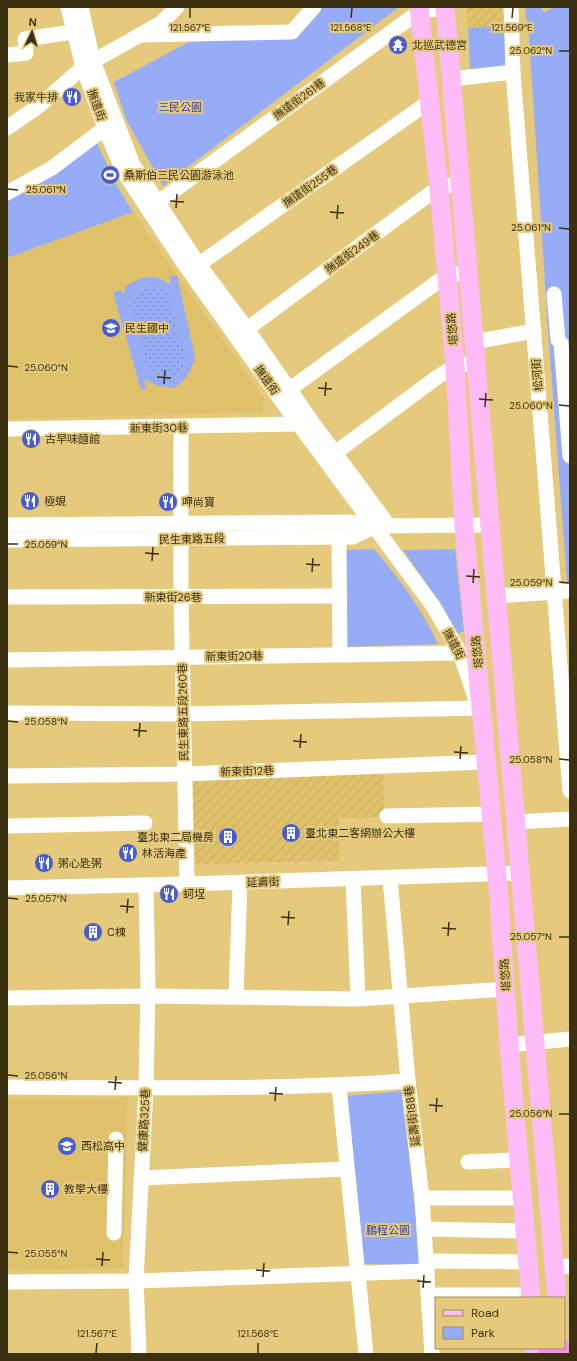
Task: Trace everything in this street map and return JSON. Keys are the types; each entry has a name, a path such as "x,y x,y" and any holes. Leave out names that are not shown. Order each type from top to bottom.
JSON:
{"highway":[{"path":"549,1354 558,1349"}],"main road":[{"name":"塔悠路","path":"445,8 488,525 496,596 535,1042 562,1267 557,1297"},
{"name":"塔悠路","path":"419,9 439,187 455,366 464,526 480,709 497,874 509,1045 531,1296"}],"street":[{"name":"撫遠街","path":"68,7 73,32 133,165 157,203 194,268 247,329 290,389 304,421 382,526"},
{"name":"撫遠街","path":"81,7 88,64 105,128 123,171 194,268 286,407 304,421 335,453 460,652 480,709"},
{"path":"7,128 40,105 88,64 161,23 177,7"},
{"path":"138,36 292,32 314,7"},
{"name":"松河街","path":"511,7 513,72 570,791"},
{"name":"撫遠街261巷","path":"157,203 419,9 445,8"},
{"path":"7,55 26,53 25,39 73,32"},
{"path":"451,79 513,72"},
{"name":"撫遠街255巷","path":"194,268 430,101"},
{"path":"7,193 52,168 105,128"},
{"name":"撫遠街249巷","path":"247,329 439,187 460,184"},
{"path":"286,407 290,389 447,275 467,273"},
{"path":"554,294 558,340 561,343 570,456"},
{"path":"473,342 534,331"},
{"path":"335,453 436,378 455,366 475,363"},
{"name":"新東街30巷","path":"7,429 181,428 304,421"},
{"name":"民生東路五段260巷","path":"181,428 181,597 187,884"},
{"name":"民生東路五段","path":"7,525 349,522 382,526 488,525"},
{"name":"民生東路五段","path":"7,540 181,540 353,537 382,526"},
{"path":"339,546 340,654"},
{"path":"496,596 570,591"},
{"name":"新東街26巷","path":"7,597 340,596"},
{"name":"新東街20巷","path":"7,660 460,652"},
{"path":"7,713 183,714 480,709"},
{"name":"新東街12巷","path":"7,776 184,774 486,762"},
{"path":"387,816 491,814"},
{"path":"516,822 570,819"},
{"path":"7,826 145,823"},
{"name":"延壽街","path":"7,888 187,884 520,873"},
{"name":"延壽街188巷","path":"390,878 408,1081 422,1198 428,1295 433,1333 432,1354"},
{"path":"353,879 358,999"},
{"path":"236,997 240,882"},
{"name":"健康路325巷","path":"139,1354 136,1281 146,1088 148,996 146,885"},
{"path":"7,998 148,996 358,999 506,989"},
{"path":"509,1045 570,1038"},
{"path":"7,1087 146,1088 339,1086 408,1081"},
{"path":"339,1086 346,1169 366,1354"},
{"path":"114,1232 116,1139"},
{"path":"468,1162 519,1160"},
{"path":"141,1178 346,1169"},
{"path":"115,1194 140,1194"},
{"path":"422,1198 522,1198"},
{"path":"424,1229 526,1231"},
{"path":"7,1282 136,1281 357,1272 427,1266 528,1262"},
{"path":"428,1295 531,1296"}],"shaded area":[{"path":"466,7 509,7 512,26 468,28"},
{"name":"民生國中","path":"133,212 264,398 263,412 7,419 7,258"},
{"path":"383,773 384,817 339,818 339,861 195,864 193,777"},
{"name":"西松高中","path":"7,1097 128,1097 123,1268 7,1271"}],"green space":[{"name":"三民公園","path":"319,7 399,7 163,186 126,119 114,82 189,42 297,35"},
{"path":"525,7 542,7 544,13 553,7 570,7 570,623 548,329 529,37"},
{"path":"512,26 514,69 470,71 468,28"},
{"path":"96,141 116,184 133,212 7,258 7,197"},
{"path":"177,275 195,357 188,375 174,388 156,385 144,379 146,388 141,390 113,292 121,290 123,296 126,286 148,277 159,279 171,285 169,277","holes":["145,287 162,289 169,295 187,358 181,370 172,379 153,374 147,366 128,301 134,294"]},
{"path":"145,287 162,289 169,295 187,358 179,373 172,379 153,374 147,366 128,301 134,294"},
{"path":"374,549 393,571 409,594 438,644 343,647 344,550"},
{"path":"455,549 464,631 458,634 443,607 403,550"},
{"name":"鵬程公園","path":"402,1091 421,1265 363,1264 346,1096"}],"place":[{"name":"北巡武德宮","path":"398,45"},
{"name":"我家牛排","path":"72,97"},
{"name":"桑斯伯三民公園游泳池","path":"110,175"},
{"name":"民生國中","path":"111,328"},
{"name":"古早味麵館","path":"31,439"},
{"name":"極蜆","path":"30,501"},
{"name":"呷尚寶","path":"168,502"},
{"name":"臺北東二客網辦公大樓","path":"291,833"},
{"name":"臺北東二局機房","path":"228,837"},
{"name":"林活海產","path":"128,853"},
{"name":"粥心匙粥","path":"44,863"},
{"name":"蚵埕","path":"169,894"},
{"name":"C棟","path":"93,932"},
{"name":"西松高中","path":"67,1146"},
{"name":"教學大樓","path":"50,1189"}]}
